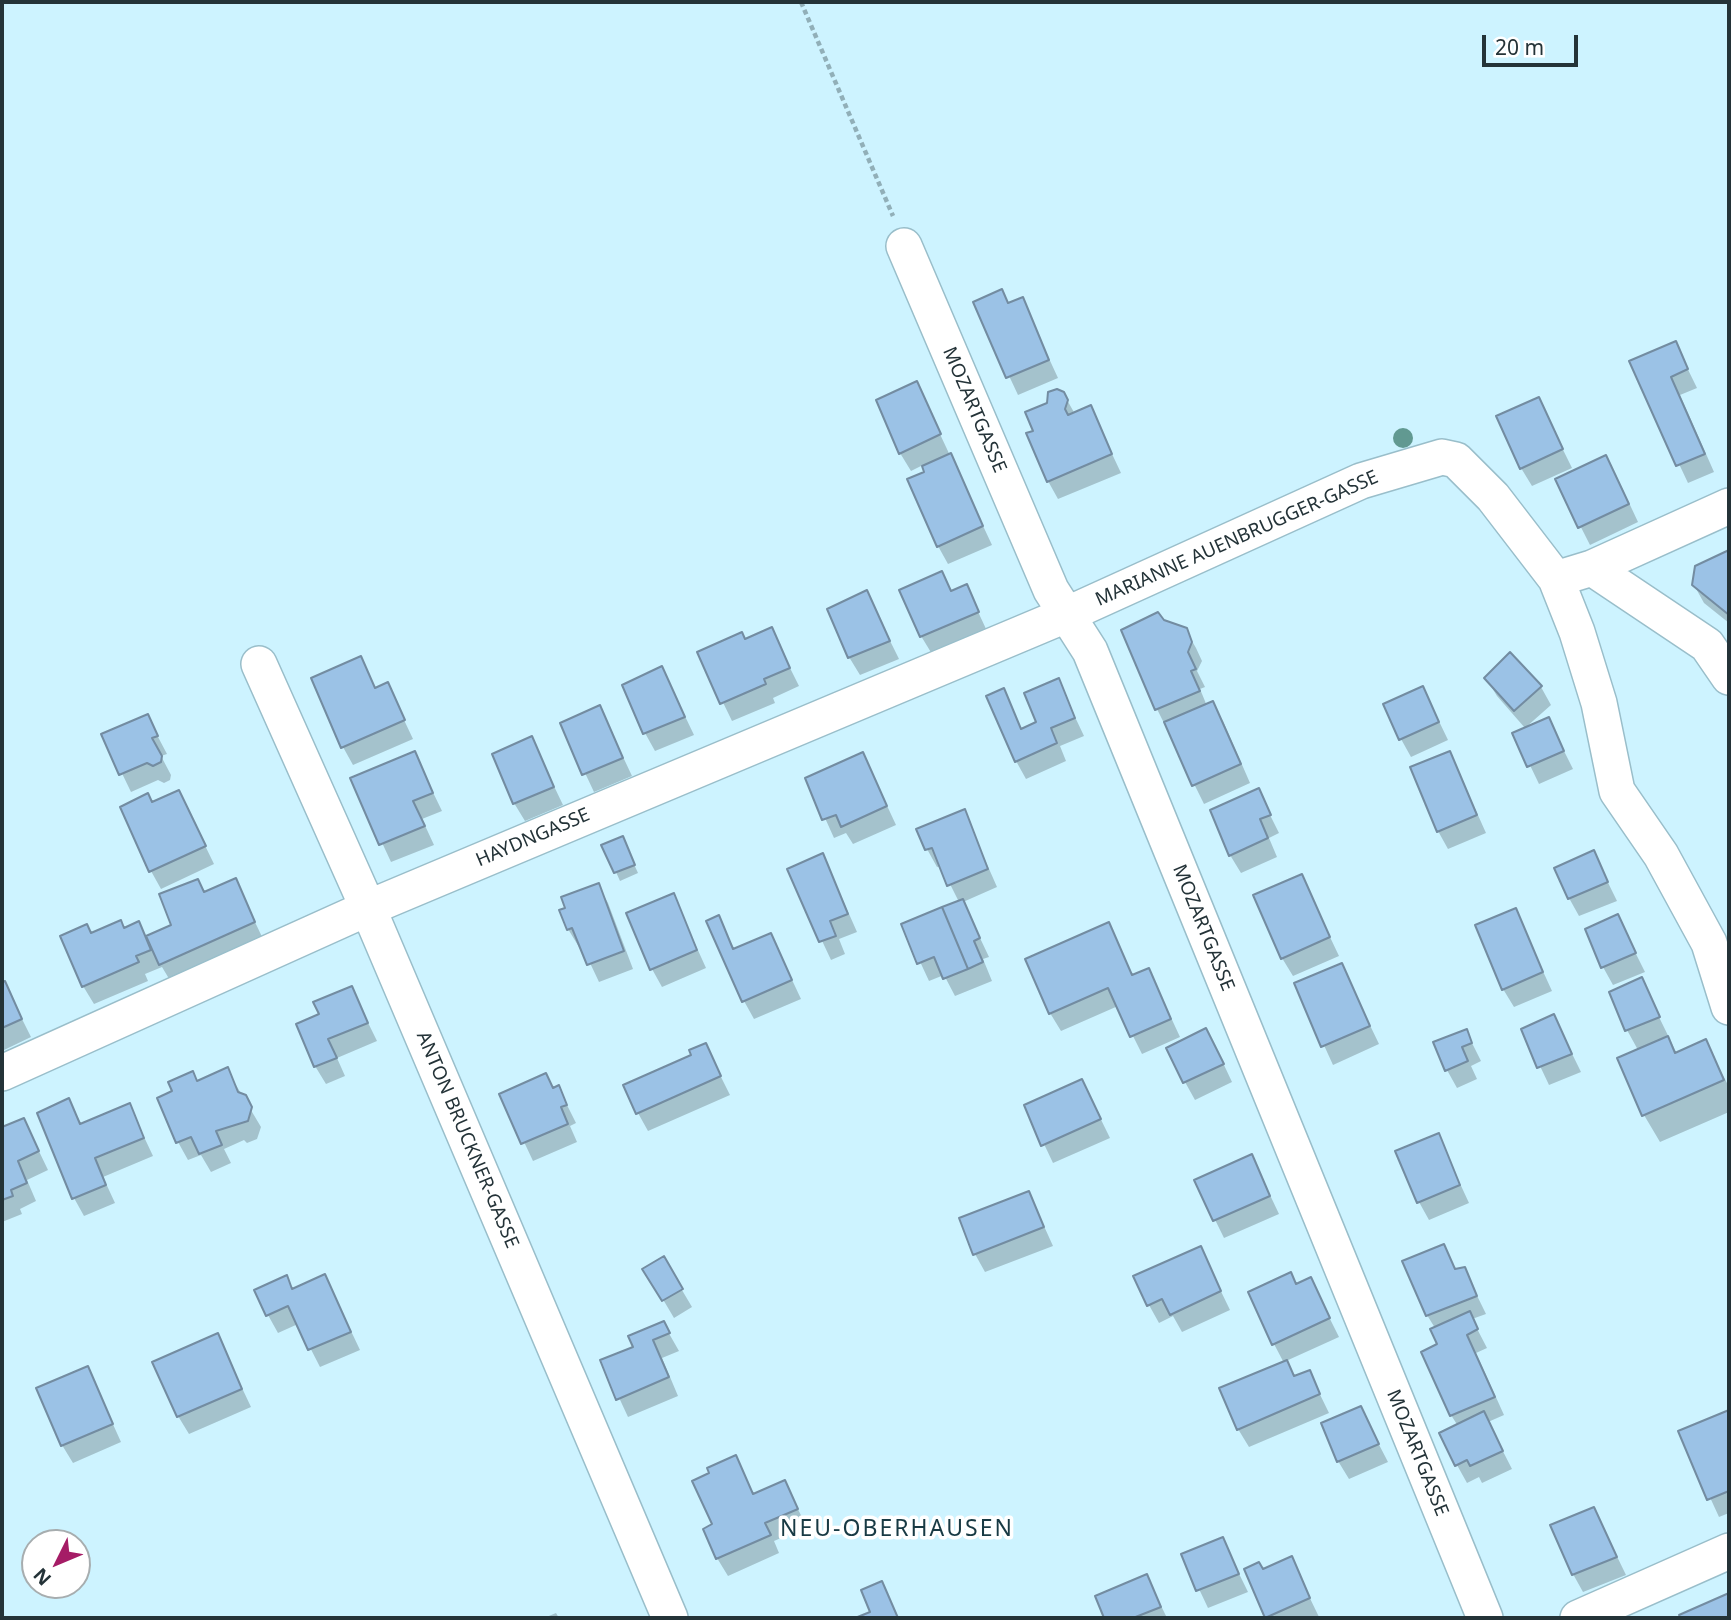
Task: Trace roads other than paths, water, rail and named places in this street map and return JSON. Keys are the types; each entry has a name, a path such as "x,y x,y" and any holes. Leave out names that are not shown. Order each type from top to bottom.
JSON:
{"street":[{"name":"MOZARTGASSE","path":"904,246 1051,590 1090,652 1485,1618"},
{"name":"MARIANNE AUENBRUGGER-GASSE","path":"1068,614 1361,481 1442,457 1456,460 1493,497 1556,579 1577,632 1599,703 1617,791 1661,855 1709,943 1729,1007"},
{"path":"1556,579 1592,568 1729,506"},
{"path":"1592,568 1707,645 1729,677"},
{"name":"HAYDNGASSE","path":"2,1073 368,908 1068,614"},
{"name":"ANTON BRUCKNER-GASSE","path":"259,664 368,908 670,1618"},
{"path":"1578,1618 1729,1550"}],"district":[{"name":"NEU-OBERHAUSEN","path":"897,1529"}]}
